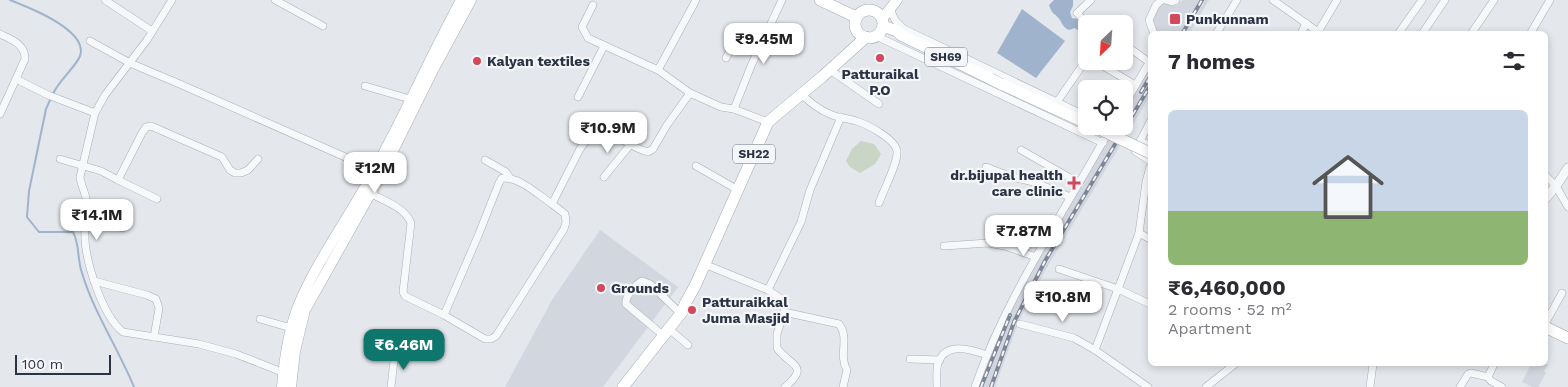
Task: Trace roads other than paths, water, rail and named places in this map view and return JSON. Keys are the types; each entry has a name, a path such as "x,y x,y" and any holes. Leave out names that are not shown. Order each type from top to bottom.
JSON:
{"main road":[{"path":"282,387 288,374 305,310 370,193 410,99 461,0"},
{"path":"291,387 288,374 291,328 297,308 378,172 471,0"},
{"path":"820,0 856,17 855,28 858,32 878,30 897,0"},
{"name":"SH69","path":"856,17 864,11 876,12 878,30 897,31 901,36 1078,119"},
{"name":"SH22","path":"615,387 663,330 682,312 680,306 695,286 768,122 878,30"},
{"path":"1112,135 1148,152"},
{"path":"1548,328 1568,338"},
{"name":"SH22","path":"623,387 663,330"}],"street":[{"path":"105,0 152,31"},
{"path":"172,0 130,63 105,95 95,114 80,177 87,200 88,215 84,230 88,264 99,295 117,327 123,332 208,346 236,354 288,374"},
{"path":"275,0 323,26"},
{"path":"658,70 696,0"},
{"path":"734,109 751,66 782,0"},
{"path":"1080,15 1077,12 1091,0"},
{"path":"1153,31 1149,20 1159,1 1172,2 1176,0"},
{"path":"1218,31 1237,0"},
{"path":"1273,0 1317,31"},
{"path":"1321,31 1337,0"},
{"path":"1400,31 1422,0"},
{"path":"1424,31 1445,0"},
{"path":"1473,31 1494,0"},
{"path":"1532,31 1550,0"},
{"path":"593,5 582,27 588,38 658,70 690,93 768,122"},
{"path":"890,9 895,20 904,29 1078,112"},
{"path":"1302,31 1306,23"},
{"path":"878,30 918,55 1103,142"},
{"path":"0,34 21,46 25,52 25,59 0,114"},
{"path":"726,58 732,47 730,39"},
{"path":"90,41 130,63 378,172"},
{"path":"578,97 604,46"},
{"path":"1133,50 1148,61"},
{"path":"1133,89 1148,65"},
{"path":"830,70 879,104"},
{"path":"1057,102 1079,70"},
{"path":"1110,70 1135,85"},
{"path":"992,90 1000,74"},
{"path":"16,79 48,95 95,114"},
{"path":"366,86 410,99"},
{"path":"552,204 580,149 594,129 602,130 640,151 648,152 653,149 667,125 690,93"},
{"path":"802,94 810,103 831,115 869,126 896,147 898,153 879,203"},
{"path":"768,290 800,222 810,190 841,117"},
{"path":"118,180 142,132 146,127 151,126 222,157 230,170 235,173 248,170 258,159"},
{"path":"1148,126 1135,151 1148,160"},
{"path":"975,387 987,355 1010,305 1107,135"},
{"path":"1140,141 1148,144"},
{"path":"604,177 630,144"},
{"path":"1021,150 1079,182"},
{"path":"60,159 101,171 157,199"},
{"path":"370,193 402,210 408,216 411,223 403,292 405,296 444,315 486,339 491,339 496,336 564,229 566,222 565,214 552,204 485,160"},
{"path":"696,166 738,190"},
{"path":"986,167 1012,177 1034,182 1070,197"},
{"path":"1548,195 1568,168"},
{"path":"1095,350 1139,234 1148,174"},
{"path":"444,315 499,183 502,178 510,178"},
{"path":"1548,178 1556,186 1568,207"},
{"path":"88,215 122,228"},
{"path":"1139,234 1148,238"},
{"path":"944,246 988,243 1005,246 1036,257"},
{"path":"704,264 768,290 780,298 784,304 784,312 777,334 777,348 794,363 797,369 796,376 785,387"},
{"path":"1059,269 1118,288 1148,303"},
{"path":"94,281 156,299 158,308 154,337"},
{"path":"680,306 650,284 642,281 637,284 626,300 626,304 688,345"},
{"path":"1548,320 1562,293"},
{"path":"784,312 839,324 844,335 843,363 847,370 843,387"},
{"path":"260,319 291,328"},
{"path":"1020,324 1074,338 1095,350 1148,387"},
{"path":"937,387 938,365 947,352 965,348 987,355"},
{"path":"391,387 395,352"},
{"path":"910,359 940,360"},
{"path":"1206,387 1232,366"},
{"path":"1370,387 1373,366"},
{"path":"1488,377 1493,366"},
{"path":"1460,387 1468,374 1471,373 1488,377 1502,387"}],"water":[{"path":"1054,0 1073,0 1070,12 1072,18 1078,19 1078,30 1075,28 1069,30 1065,28 1052,12 1049,5"},
{"path":"1022,9 1065,41 1036,78 997,53"}],"waterway":[{"path":"10,0 55,21 67,29 80,46 78,61 53,94"},
{"path":"51,98 46,109 29,191 27,217 39,232 73,232 77,242 80,268 87,288 134,387"}],"railway":[{"path":"1184,31 1202,0"},
{"path":"1141,92 1148,80"},
{"path":"991,387 1014,322 1045,261 1148,89"},
{"path":"981,387 1010,315"}],"place":[{"name":"Punkunnam","path":"1175,19"},
{"name":"Patturaikal P.O","path":"880,58"},
{"name":"Kalyan textiles","path":"477,61"},
{"name":"dr.bijupal health care clinic","path":"1074,183"},
{"name":"Grounds","path":"601,288"},
{"name":"Patturaikkal Juma Masjid","path":"692,310"}]}
